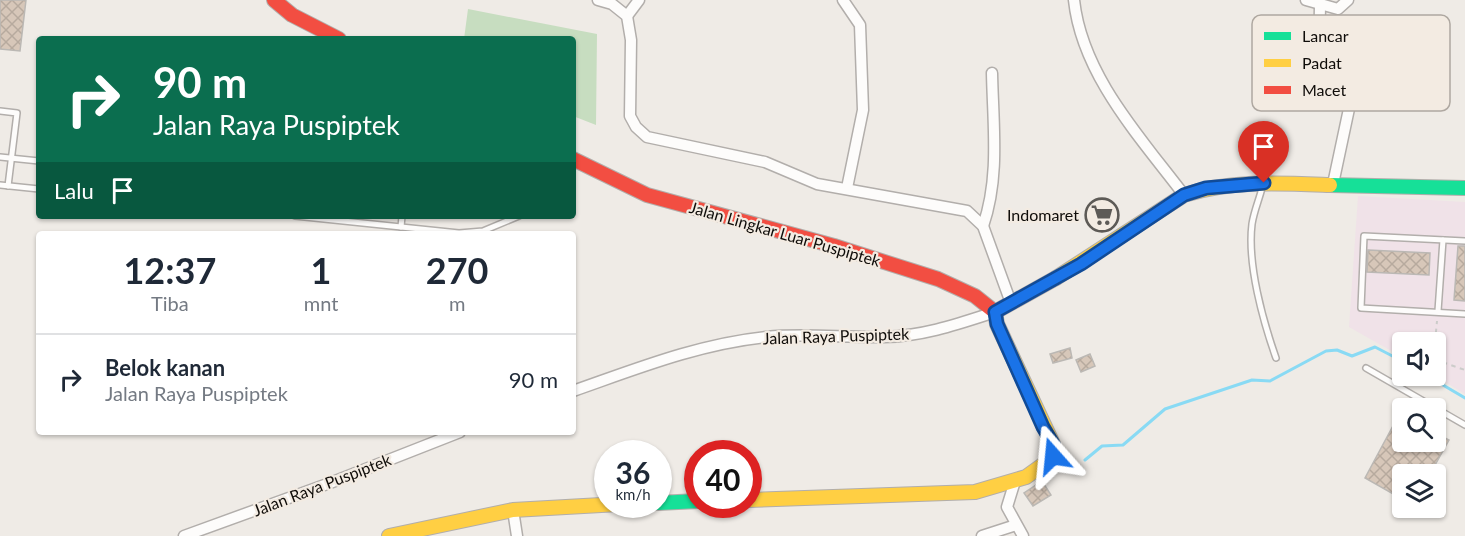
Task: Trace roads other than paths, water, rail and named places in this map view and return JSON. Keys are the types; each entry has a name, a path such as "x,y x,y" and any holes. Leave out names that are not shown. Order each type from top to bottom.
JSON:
{"main road":[{"path":"274,0 292,15 333,36"},
{"name":"Jalan Lingkar Luar Puspiptek","path":"576,160 647,195 896,265 963,289 990,304 995,312"},
{"name":"Jalan Raya Puspiptek","path":"995,312 1081,264 1184,195 1206,188 1264,183 1465,188"},
{"path":"762,500 975,492 1026,477 1051,459 1054,447 1007,347 995,312"},
{"path":"389,536 513,510 594,505"}],"street":[{"path":"598,0 612,4 627,16 631,40 630,116 636,127 647,137 765,162 807,181 967,211 982,226 1011,303"},
{"path":"627,16 639,0"},
{"path":"843,0 860,25 863,110 847,188"},
{"path":"1074,0 1077,26 1096,71 1143,142 1184,195"},
{"path":"1306,0 1320,6 1338,9 1348,0"},
{"path":"1320,6 1320,15"},
{"path":"982,226 990,205 994,176 993,73"},
{"path":"1333,184 1349,111"},
{"name":"Jalan Raya Puspiptek","path":"576,391 681,354 734,341 797,336 885,337 915,334 950,328 995,312"},
{"name":"Jalan Raya Puspiptek","path":"184,536 330,483 452,435"},
{"path":"1015,481 1007,507 1023,536"},
{"path":"513,510 517,536"},
{"path":"982,536 1016,525"}],"lane":[{"path":"0,111 17,113 8,186"},
{"path":"0,157 36,161"},
{"path":"1264,183 1255,212 1251,236 1261,309 1276,358"},
{"path":"0,185 36,189"},
{"path":"324,219 439,231"},
{"path":"400,227 401,219"},
{"path":"483,231 511,219"},
{"path":"1465,241 1364,236 1360,308 1465,314"},
{"path":"1438,312 1443,240"},
{"path":"1366,368 1465,424"}],"waterway":[{"path":"1085,460 1102,446 1123,445 1165,409 1252,380 1270,381 1326,351 1337,350 1352,356 1375,347 1392,356"},
{"path":"1445,386 1465,398"}],"place":[{"name":"Indomaret","path":"1102,215"}]}
